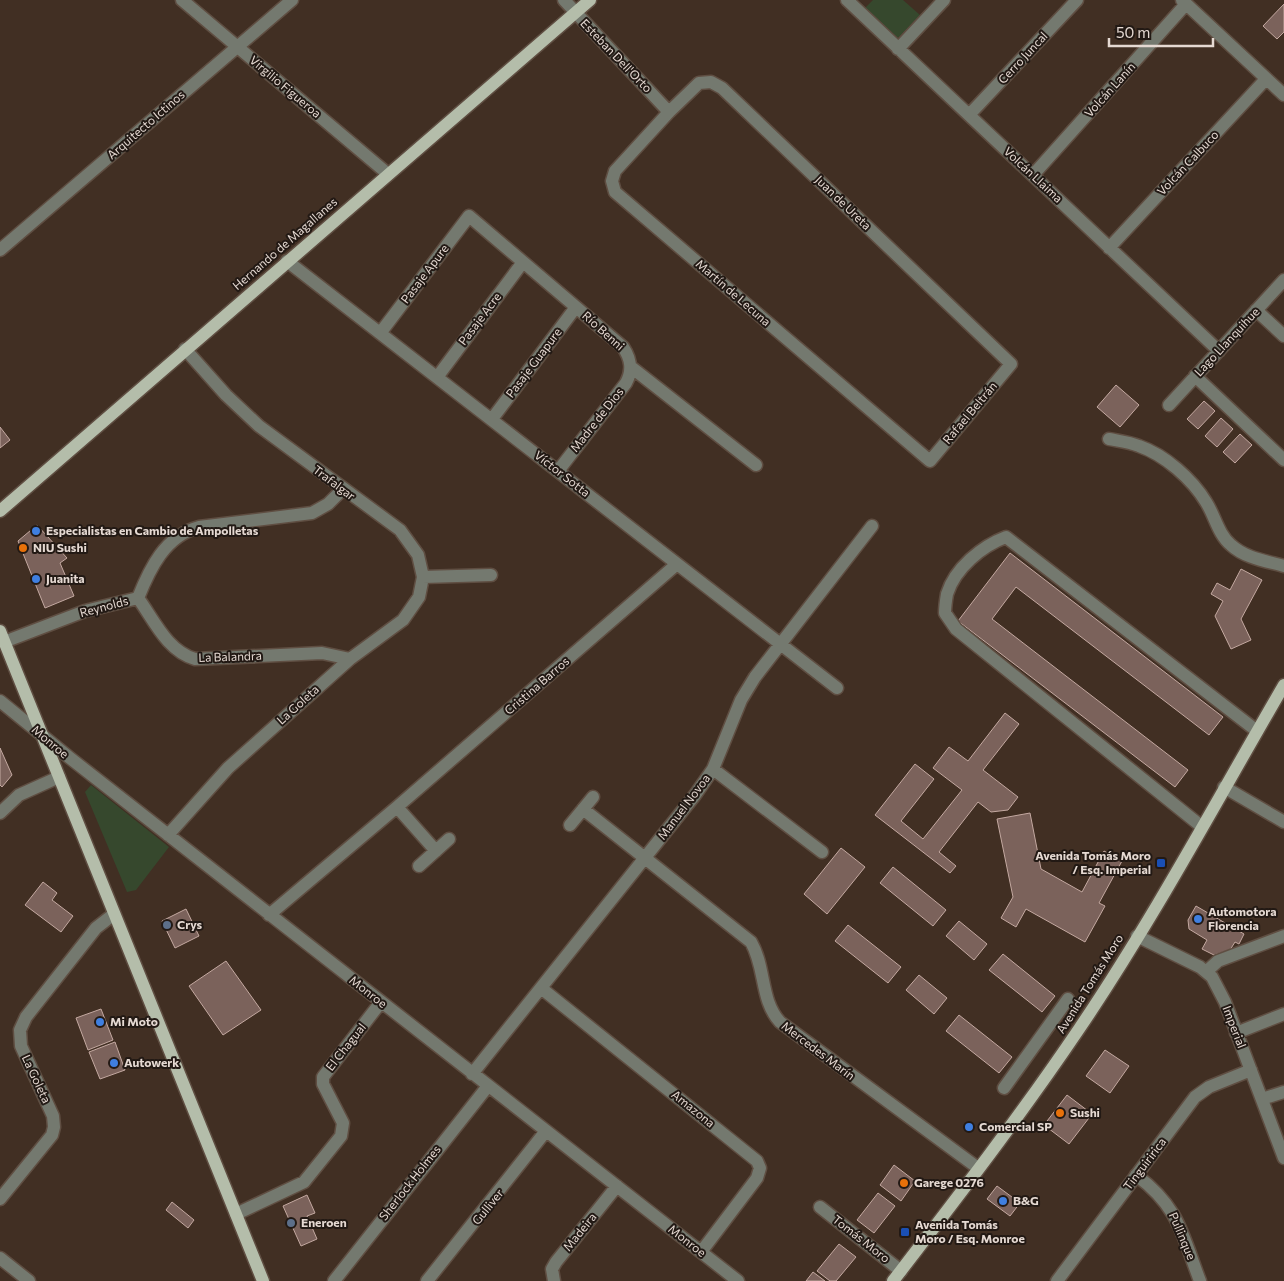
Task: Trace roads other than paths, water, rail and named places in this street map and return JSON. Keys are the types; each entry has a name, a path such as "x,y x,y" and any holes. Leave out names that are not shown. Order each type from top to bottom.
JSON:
{"main road":[{"name":"Hernando de Magallanes","path":"0,511 590,0"},
{"path":"2,637 263,1281"},
{"name":"Avenida Tomás Moro","path":"897,1276 1026,1105 1080,1027 1137,936 1284,685"}],"street":[{"name":"Virgilio Figueroa","path":"182,0 388,174"},
{"name":"Arquitecto Ictinos","path":"0,250 292,0"},
{"name":"Esteban Dell'Orto","path":"564,0 669,112"},
{"name":"Volcán Llaima","path":"847,0 1219,351"},
{"path":"898,48 944,0"},
{"name":"Cerro Juncal","path":"969,115 1077,0"},
{"path":"1184,2 1284,95"},
{"name":"Volcán Lanín","path":"1033,175 1184,2"},
{"name":"Volcán Calbuco","path":"1110,248 1266,78"},
{"name":"Juan de Ureta","path":"669,112 699,83 711,82 722,88 1011,364"},
{"name":"Martín de Lecuna","path":"669,112 615,171 612,181 615,192 930,461"},
{"name":"Río Benni","path":"469,216 623,347 630,360 631,367 756,465"},
{"name":"Pasaje Apure","path":"381,332 469,216"},
{"name":"Víctor Sotta","path":"287,261 438,376 837,688"},
{"name":"Pasaje Acre","path":"438,376 523,262"},
{"name":"Lago Llanquihue","path":"1169,405 1284,280"},
{"name":"Pasaje Guapure","path":"492,419 576,307"},
{"path":"1256,310 1284,336"},
{"name":"Trafalgar","path":"185,349 226,395 258,426 407,537 418,555 423,577"},
{"name":"Rafael Beltrán","path":"930,461 1011,364"},
{"name":"Madre de Dios","path":"558,471 626,383 631,367"},
{"path":"1195,376 1284,460"},
{"path":"1109,439 1140,446 1171,464 1190,482 1206,502 1223,537 1232,546 1250,556 1284,566"},
{"name":"Reynolds","path":"2,637 85,611 138,598 146,577 162,552 185,531 199,527 312,513 328,504 342,490"},
{"name":"Manuel Novoa","path":"472,1074 644,860 713,769 741,700 780,644 872,526"},
{"path":"1201,826 956,629 945,613 948,593 955,580 973,556 992,542 1006,537 1257,731"},
{"name":"Cristina Barros","path":"269,915 397,807 677,564"},
{"path":"423,577 491,575"},
{"name":"La Goleta","path":"168,834 228,768 350,659 409,613 418,597 423,577"},
{"name":"La Balandra","path":"138,598 168,641 184,656 195,659 322,653 350,659"},
{"name":"Monroe","path":"0,701 269,915 738,1281"},
{"path":"713,769 822,852"},
{"path":"0,813 19,795 59,777"},
{"path":"1224,787 1284,822"},
{"path":"570,825 593,797"},
{"path":"397,807 436,851"},
{"name":"Mercedes Marín","path":"583,809 644,860 751,942 763,971 768,1004 780,1022 978,1168"},
{"path":"419,866 449,839"},
{"name":"La Goleta","path":"0,1199 52,1135 54,1127 53,1116 21,1046 22,1024 96,928 114,914"},
{"path":"1137,936 1207,971 1218,961 1284,936"},
{"name":"Imperial","path":"1207,971 1225,1002 1284,1158"},
{"name":"Amazona","path":"541,988 757,1160 760,1168 757,1178 700,1252"},
{"path":"1004,1088 1068,999"},
{"name":"El Chagual","path":"236,1214 304,1182 341,1136 343,1123 323,1084 323,1077 381,1002"},
{"path":"1236,1033 1284,1014"},
{"name":"Tinguiririca","path":"1057,1281 1195,1097 1208,1087 1251,1070"},
{"name":"Sherlock Holmes","path":"334,1281 488,1086"},
{"path":"1262,1099 1284,1092"},
{"name":"Gulliver","path":"427,1281 546,1131"},
{"name":"Pullinque","path":"1136,1175 1158,1193 1170,1208 1200,1281"},
{"name":"Madeira","path":"554,1281 552,1269 556,1262 617,1186"},
{"name":"Tomás Moro","path":"820,1207 897,1276"},
{"path":"0,1258 29,1281"}],"place":[{"name":"Especialistas en Cambio de Ampolletas","path":"36,531"},
{"name":"NIU Sushi","path":"23,548"},
{"name":"Juanita","path":"36,579"},
{"name":"Avenida Tomás Moro / Esq. Imperial","path":"1161,863"},
{"name":"Automotora Florencia","path":"1198,919"},
{"name":"Crys","path":"167,925"},
{"name":"Mi Moto","path":"100,1022"},
{"name":"Autowerk","path":"114,1063"},
{"name":"Sushi","path":"1060,1113"},
{"name":"Comercial SP","path":"969,1127"},
{"name":"Garege 0276","path":"904,1183"},
{"name":"B&G","path":"1003,1201"},
{"name":"Eneroen","path":"291,1223"},
{"name":"Avenida Tomás Moro / Esq. Monroe","path":"905,1232"}]}
